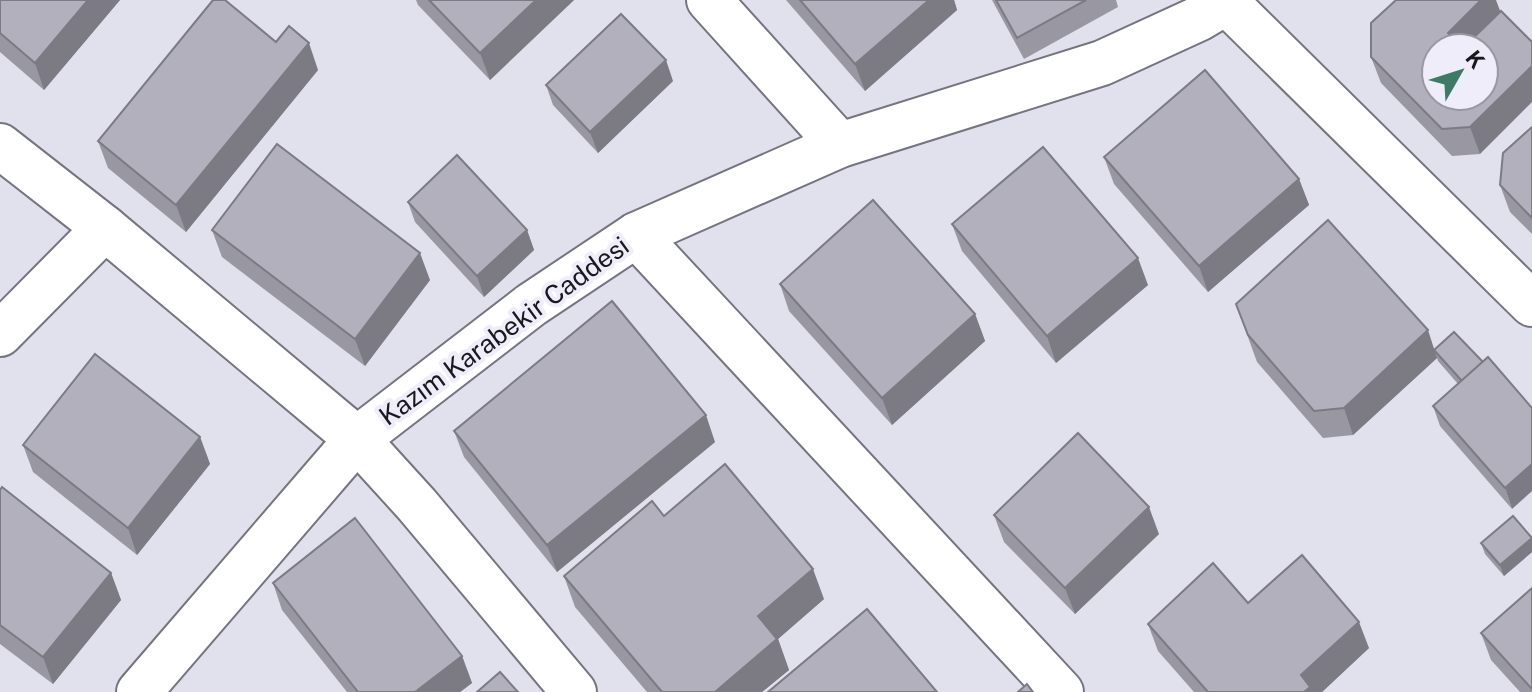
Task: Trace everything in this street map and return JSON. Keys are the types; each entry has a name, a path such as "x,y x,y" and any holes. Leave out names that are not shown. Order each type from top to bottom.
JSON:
{"street":[{"path":"709,0 840,145"},
{"path":"1228,1 1532,304"},
{"name":"Kazım Karabekir Caddesi","path":"139,692 357,439 531,305 636,235 840,145 1102,63 1198,19 1228,1"},
{"path":"0,146 105,228 357,439 417,505 574,692"},
{"path":"0,334 105,228"},
{"path":"636,235 1061,692"}],"building":[{"path":"0,0 88,0 35,63 0,33"},
{"path":"213,0 225,0 276,42 289,26 309,43 176,205 98,141"},
{"path":"429,0 536,0 480,53"},
{"path":"800,0 929,0 855,64"},
{"path":"996,0 1086,0 1017,38"},
{"path":"1396,0 1481,0 1449,32 1420,32 1420,107 1371,57 1371,23"},
{"path":"1501,11 1532,42 1532,66 1500,97 1500,32 1479,32"},
{"path":"621,14 666,60 590,132 546,85"},
{"path":"1205,70 1299,179 1199,266 1104,157"},
{"path":"1425,112 1485,112 1470,127 1442,129"},
{"path":"1532,127 1532,218 1500,185 1503,153"},
{"path":"277,144 420,253 355,339 212,230"},
{"path":"1043,147 1138,258 1047,336 952,224"},
{"path":"457,155 527,230 477,276 408,202"},
{"path":"873,200 975,314 882,398 780,284"},
{"path":"1328,220 1428,330 1344,408 1314,411 1248,335 1236,304"},
{"path":"612,301 706,415 547,545 454,431"},
{"path":"1454,332 1483,362 1462,381 1434,350"},
{"path":"95,354 200,437 128,528 23,445"},
{"path":"1488,357 1532,408 1532,464 1505,488 1433,406"},
{"path":"1078,433 1149,507 1065,588 994,515"},
{"path":"725,464 813,569 758,616 777,639 715,692 662,692 564,576 652,501 664,516"},
{"path":"2,487 111,573 43,657 0,625"},
{"path":"1513,516 1532,538 1500,565 1481,543"},
{"path":"355,518 462,656 415,692 358,692 273,583"},
{"path":"1302,555 1359,622 1301,675 1310,687 1304,692 1208,692 1148,624 1213,563 1248,603"},
{"path":"1532,588 1532,689 1481,633"},
{"path":"867,609 937,692 768,692"},
{"path":"500,672 518,692 477,692"},
{"path":"1027,684 1033,692 1018,692"}]}
